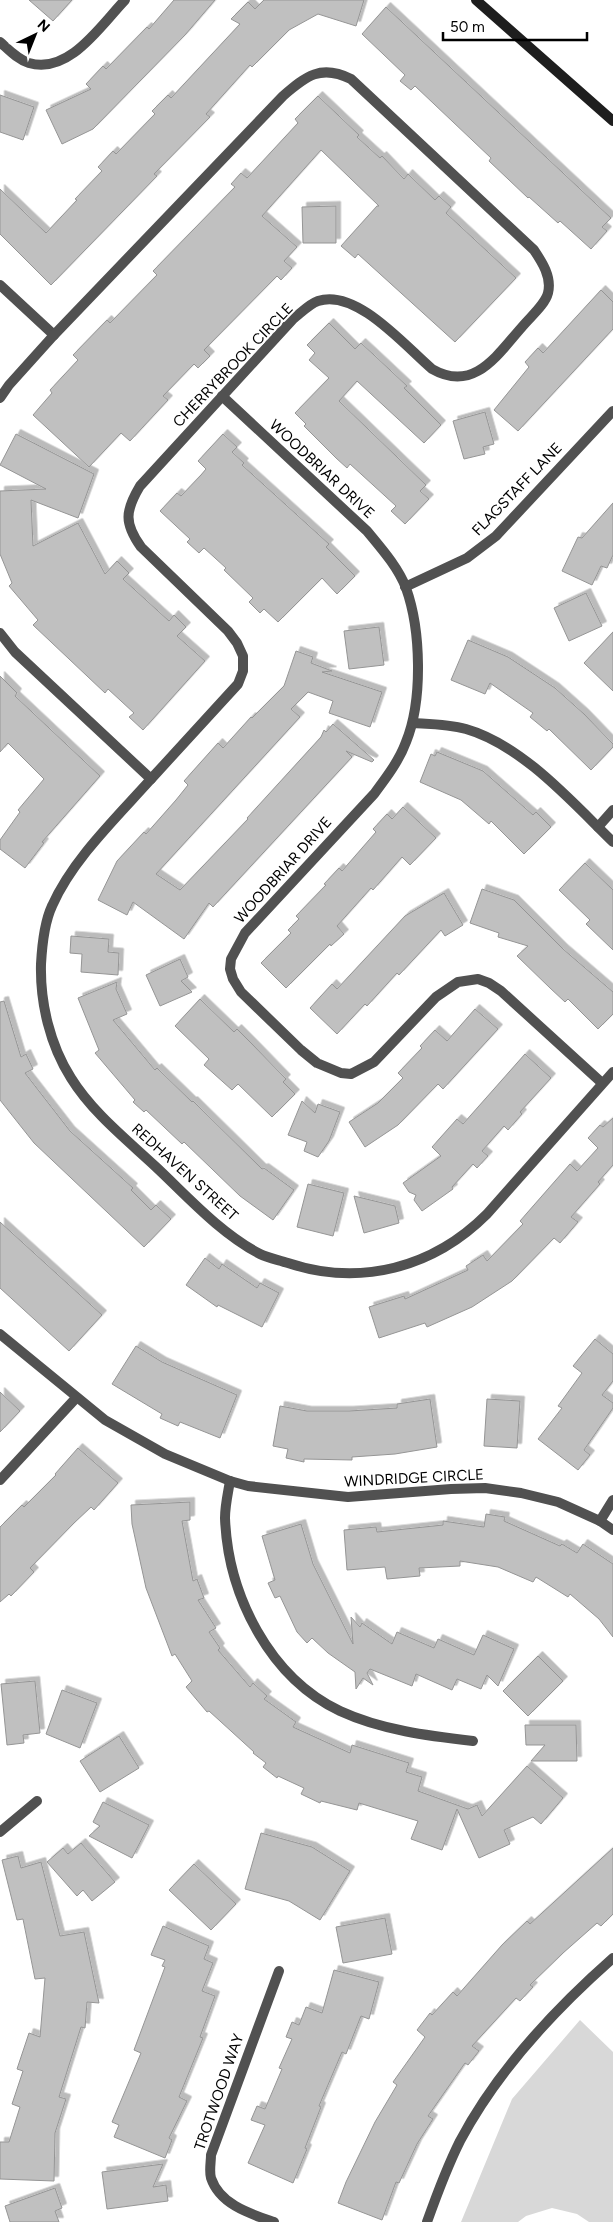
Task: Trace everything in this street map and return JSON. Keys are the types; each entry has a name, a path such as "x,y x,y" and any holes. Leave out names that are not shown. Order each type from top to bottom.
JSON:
{"main road":[{"path":"476,0 613,121"}],"street":[{"path":"0,42 26,62 38,65 52,64 67,58 80,48 125,0"},
{"name":"CHERRYBROOK CIRCLE","path":"0,398 9,385 54,335 283,96 299,82 313,74 325,72 338,73 351,79 534,250 543,264 548,280 548,293 540,306 491,362 479,371 465,377 453,378 432,370 371,315 358,306 344,300 317,301 293,319 140,486 131,500 128,525 141,547 228,632 243,656 243,671 238,684 150,779"},
{"path":"0,285 54,335"},
{"name":"WOODBRIAR DRIVE","path":"222,396 367,531 383,550 405,587 414,623 417,650 417,678 413,723 406,744 398,759 389,775 374,794 245,933 231,959 230,969 233,979 241,992 317,1063 341,1073 352,1074 374,1062 436,997 458,982 478,979 489,983 501,991 602,1083"},
{"name":"FLAGSTAFF LANE","path":"405,587 467,558 496,536 613,411"},
{"path":"0,633 15,652 150,779"},
{"path":"413,723 452,725 500,743 534,767 613,842"},
{"name":"REDHAVEN STREET","path":"150,779 83,855 52,906 42,946 40,984 42,1004 54,1043 71,1078 104,1118 218,1226 260,1254 313,1271 355,1273 401,1267 448,1247 473,1228 487,1214 613,1072"},
{"path":"598,827 613,810"},
{"name":"WINDRIDGE CIRCLE","path":"0,1334 105,1420 135,1439 165,1454 230,1481 248,1486 348,1498 451,1488 485,1488 521,1493 558,1502 600,1521 613,1530"},
{"path":"0,1480 76,1398"},
{"path":"230,1481 225,1517 232,1577 257,1632 273,1656 294,1679 339,1711 363,1720 433,1736 473,1742"},
{"path":"600,1521 613,1500"},
{"path":"0,1832 37,1801"},
{"path":"426,2222 442,2180 461,2140 484,2102 536,2034 613,1958"},
{"name":"TROTWOOD WAY","path":"274,2222 250,2214 224,2197 211,2177 211,2154 279,1971"}],"shaded area":[{"path":"580,2020 613,2052 613,2222 589,2222 577,2214 552,2208 526,2216 518,2222 461,2222 512,2099"}],"building":[{"path":"29,0 72,0 53,21"},
{"path":"174,0 215,0 185,35 93,129 62,144 46,110 91,89 86,84 103,66 106,69 147,27 149,29"},
{"path":"264,0 364,0 356,26 318,14 289,30 252,67 250,65 206,114 210,117 154,174 157,176 51,285 0,234 0,189 46,233 102,171 98,167 113,151 116,154 155,114 152,111 168,95 171,98 240,24 231,19 248,2 255,9"},
{"path":"386,7 611,218 602,227 607,231 591,249 560,221 558,223 528,198 489,161 491,158 415,86 411,90 400,81 405,75 362,34"},
{"path":"0,95 34,107 23,140 0,132"},
{"path":"318,96 359,135 357,137 380,158 382,156 404,179 408,174 435,200 439,196 451,207 446,213 516,278 455,342 358,254 355,258 341,246 379,206 321,150 262,216 297,247 284,261 292,268 281,280 277,276 204,350 210,356 198,368 194,364 163,396 168,400 130,441 121,433 89,467 33,415 52,393 50,390 78,360 73,355 107,320 110,323 157,275 153,271 235,187 231,184 241,173 247,178 298,123 295,119"},
{"path":"336,206 336,243 303,243 302,207"},
{"path":"601,290 613,302 613,329 518,431 494,410 529,367 525,362 538,348 543,353"},
{"path":"329,323 355,349 361,343 407,386 404,388 441,425 424,443 357,381 339,401 426,485 420,491 429,499 405,524 391,511 396,506 350,464 347,468 336,458 304,426 306,424 295,413 329,378 309,360 315,353 307,345"},
{"path":"485,412 494,444 483,447 485,454 464,459 453,421"},
{"path":"16,434 94,474 78,518 31,500 33,546 78,523 105,574 117,561 129,573 123,579 169,621 174,615 186,627 177,636 205,661 143,730 129,717 134,713 108,689 105,693 33,625 38,620 9,586 12,583 0,554 0,491 46,489 0,465"},
{"path":"223,434 237,447 232,452 244,463 242,465 329,544 326,547 355,576 337,594 322,578 278,622 264,609 260,613 249,602 253,598 224,570 226,568 204,548 199,553 187,542 190,539 160,511 177,493 181,496 206,469 198,461"},
{"path":"613,503 613,555 607,568 601,566 592,585 562,571 578,537 582,538"},
{"path":"586,593 602,626 569,641 554,608"},
{"path":"379,627 384,665 349,669 344,631"},
{"path":"613,632 613,691 584,663"},
{"path":"468,640 508,657 555,688 584,714 613,744 613,747 591,770 549,729 547,731 530,717 533,713 490,683 485,694 451,680"},
{"path":"296,651 313,657 311,663 332,671 322,672 382,692 370,727 329,713 333,701 308,692 291,709 300,717 156,874 180,890 248,819 321,737 324,730 326,732 333,724 374,760 372,762 346,751 352,757 213,907 209,903 184,939 133,902 127,915 98,900 117,861 144,832 146,834 176,800 188,785 184,781 218,743 223,748 251,717 284,686"},
{"path":"0,676 17,693 15,696 100,776 42,842 44,843 25,868 0,849 0,840 20,812 18,810 44,779 8,743 0,752"},
{"path":"437,752 483,771 533,815 536,812 551,827 524,854 491,821 489,824 461,800 420,782 431,754 435,756"},
{"path":"403,807 436,838 410,865 402,857 373,890 371,888 337,926 344,934 331,946 330,944 286,988 261,963 291,933 288,930 299,919 296,916 326,885 324,884 339,868 342,871 376,832 373,829 387,814 392,819"},
{"path":"585,863 613,890 613,950 586,924 590,920 559,890"},
{"path":"482,889 514,900 563,949 613,992 613,1014 598,1029 568,999 565,1002 517,956 528,946 498,937 499,933 470,923"},
{"path":"444,893 463,925 445,936 441,930 399,975 397,973 367,1006 365,1004 337,1034 310,1008 332,984 337,989 405,916"},
{"path":"71,936 109,939 108,952 119,953 118,975 81,972 82,954 70,953"},
{"path":"180,959 188,977 181,981 192,992 160,1006 146,975"},
{"path":"117,982 116,989 127,1014 113,1020 155,1070 157,1068 193,1101 262,1169 264,1168 294,1190 273,1220 240,1196 184,1142 182,1144 146,1110 144,1112 133,1102 135,1100 95,1053 99,1050 78,998"},
{"path":"200,999 234,1032 237,1029 286,1079 283,1082 295,1094 272,1117 238,1084 232,1090 204,1065 209,1059 175,1026"},
{"path":"4,1001 21,1057 26,1054 33,1069 25,1073 70,1131 133,1188 131,1190 151,1210 156,1205 171,1219 144,1247 34,1143 0,1100 0,1002"},
{"path":"475,1009 498,1029 443,1089 438,1084 398,1125 365,1147 349,1122 378,1103 403,1078 398,1073 422,1048 420,1046 435,1030 447,1041"},
{"path":"525,1054 551,1078 520,1112 522,1114 508,1130 504,1126 482,1151 488,1156 477,1168 473,1164 452,1187 453,1189 422,1211 414,1200 416,1195 409,1192 403,1183 441,1156 432,1147 457,1119 463,1124"},
{"path":"302,1101 315,1113 318,1104 340,1112 329,1141 318,1157 304,1151 307,1142 288,1135"},
{"path":"613,1118 613,1165 598,1182 600,1184 571,1217 578,1222 560,1243 554,1238 512,1281 472,1307 427,1327 425,1323 379,1338 369,1307 404,1296 405,1299 468,1270 466,1266 483,1255 487,1261 523,1224 520,1221 570,1164 577,1171 598,1148 588,1138 600,1125 603,1127"},
{"path":"308,1184 344,1193 333,1236 297,1227"},
{"path":"354,1196 395,1206 399,1223 364,1233"},
{"path":"0,1222 102,1315 69,1351 0,1288"},
{"path":"205,1258 219,1269 222,1264 257,1288 260,1283 279,1293 262,1327 218,1305 217,1307 186,1285"},
{"path":"595,1339 613,1354 613,1381 602,1395 613,1403 613,1408 584,1450 590,1455 578,1470 538,1439 562,1408 558,1406 582,1373 573,1366"},
{"path":"136,1346 162,1362 237,1395 220,1438 180,1422 178,1426 160,1418 162,1414 112,1384"},
{"path":"0,1392 20,1411 0,1432"},
{"path":"430,1399 437,1447 395,1454 352,1457 352,1460 304,1459 304,1462 286,1458 288,1449 273,1446 280,1406 307,1411 349,1411 397,1408 397,1404"},
{"path":"487,1399 520,1401 517,1448 484,1446"},
{"path":"78,1448 118,1483 94,1510 91,1507 30,1568 34,1572 11,1596 9,1594 0,1602 0,1527 22,1505 24,1507 56,1475"},
{"path":"190,1502 190,1520 182,1521 193,1581 197,1579 204,1598 198,1600 216,1628 209,1632 220,1648 218,1650 250,1687 253,1683 267,1696 264,1699 296,1722 293,1727 350,1753 352,1745 409,1763 406,1772 422,1777 418,1791 468,1809 477,1805 482,1816 527,1766 563,1798 541,1824 533,1817 504,1830 510,1844 479,1858 457,1809 442,1850 411,1839 418,1821 359,1803 357,1810 321,1801 320,1803 301,1794 304,1788 278,1776 277,1778 263,1767 266,1763 209,1711 207,1712 186,1687 192,1681 175,1654 172,1656 146,1588 132,1524 131,1505"},
{"path":"486,1514 505,1517 504,1521 560,1546 562,1544 577,1553 583,1544 613,1564 613,1637 599,1619 570,1594 568,1597 536,1577 533,1582 498,1567 460,1561 460,1566 419,1568 420,1576 387,1579 385,1567 347,1570 344,1530 376,1527 377,1532 443,1525 443,1521 484,1527"},
{"path":"301,1524 313,1564 353,1644 351,1617 360,1627 362,1623 392,1644 397,1632 434,1648 438,1639 474,1655 483,1635 514,1649 498,1686 487,1675 481,1689 457,1679 452,1690 416,1674 412,1686 370,1669 367,1673 373,1685 363,1678 356,1689 355,1672 328,1653 312,1638 307,1643 297,1632 280,1596 275,1598 268,1583 275,1580 262,1536"},
{"path":"538,1656 563,1681 528,1716 503,1691"},
{"path":"35,1681 40,1733 23,1735 24,1743 7,1745 1,1684"},
{"path":"62,1690 97,1703 80,1748 46,1734"},
{"path":"525,1725 576,1725 577,1761 531,1761 545,1745 526,1745"},
{"path":"119,1736 139,1768 100,1792 80,1761"},
{"path":"103,1802 149,1825 132,1858 89,1836 100,1826 93,1822"},
{"path":"261,1833 312,1847 350,1871 320,1920 289,1901 245,1889"},
{"path":"81,1843 115,1882 92,1901 83,1890 77,1896 47,1862 63,1848 68,1854"},
{"path":"613,1848 613,1914 601,1926 597,1923 563,1953 530,1985 533,1987 520,2001 516,1998 472,2046 479,2051 468,2065 465,2063 428,2116 433,2119 417,2144 399,2183 396,2182 382,2220 338,2203 375,2122 397,2085 393,2082 425,2037 417,2030 430,2013 432,2015 453,1992 457,1996 502,1945 527,1921 530,1924"},
{"path":"18,1856 21,1868 41,1862 60,1936 84,1932 99,2003 87,2002 85,2028 81,2027 59,2097 66,2099 55,2133 54,2181 0,2179 0,2142 9,2142 20,2107 12,2104 23,2071 17,2069 29,2033 40,2037 45,1978 35,1979 23,1919 17,1920 2,1860"},
{"path":"194,1864 236,1904 211,1930 169,1890"},
{"path":"385,1918 392,1954 343,1963 336,1927"},
{"path":"163,1926 209,1946 204,1959 213,1963 202,1991 215,1996 200,2037 203,2038 179,2097 187,2101 169,2138 172,2140 165,2158 114,2137 119,2125 112,2122 141,2053 134,2050 165,1967 162,1966 165,1960 151,1955"},
{"path":"334,1970 379,1982 369,2019 361,2016 346,2054 342,2052 319,2106 321,2107 305,2148 307,2149 293,2183 248,2163 265,2125 251,2120 257,2106 265,2109 282,2069 279,2068 292,2039 286,2037 292,2022 299,2025 306,2007 322,2013"},
{"path":"163,2164 153,2187 166,2185 168,2201 107,2209 102,2172"},
{"path":"55,2188 62,2208 55,2211 59,2222 10,2222 5,2206"}]}
